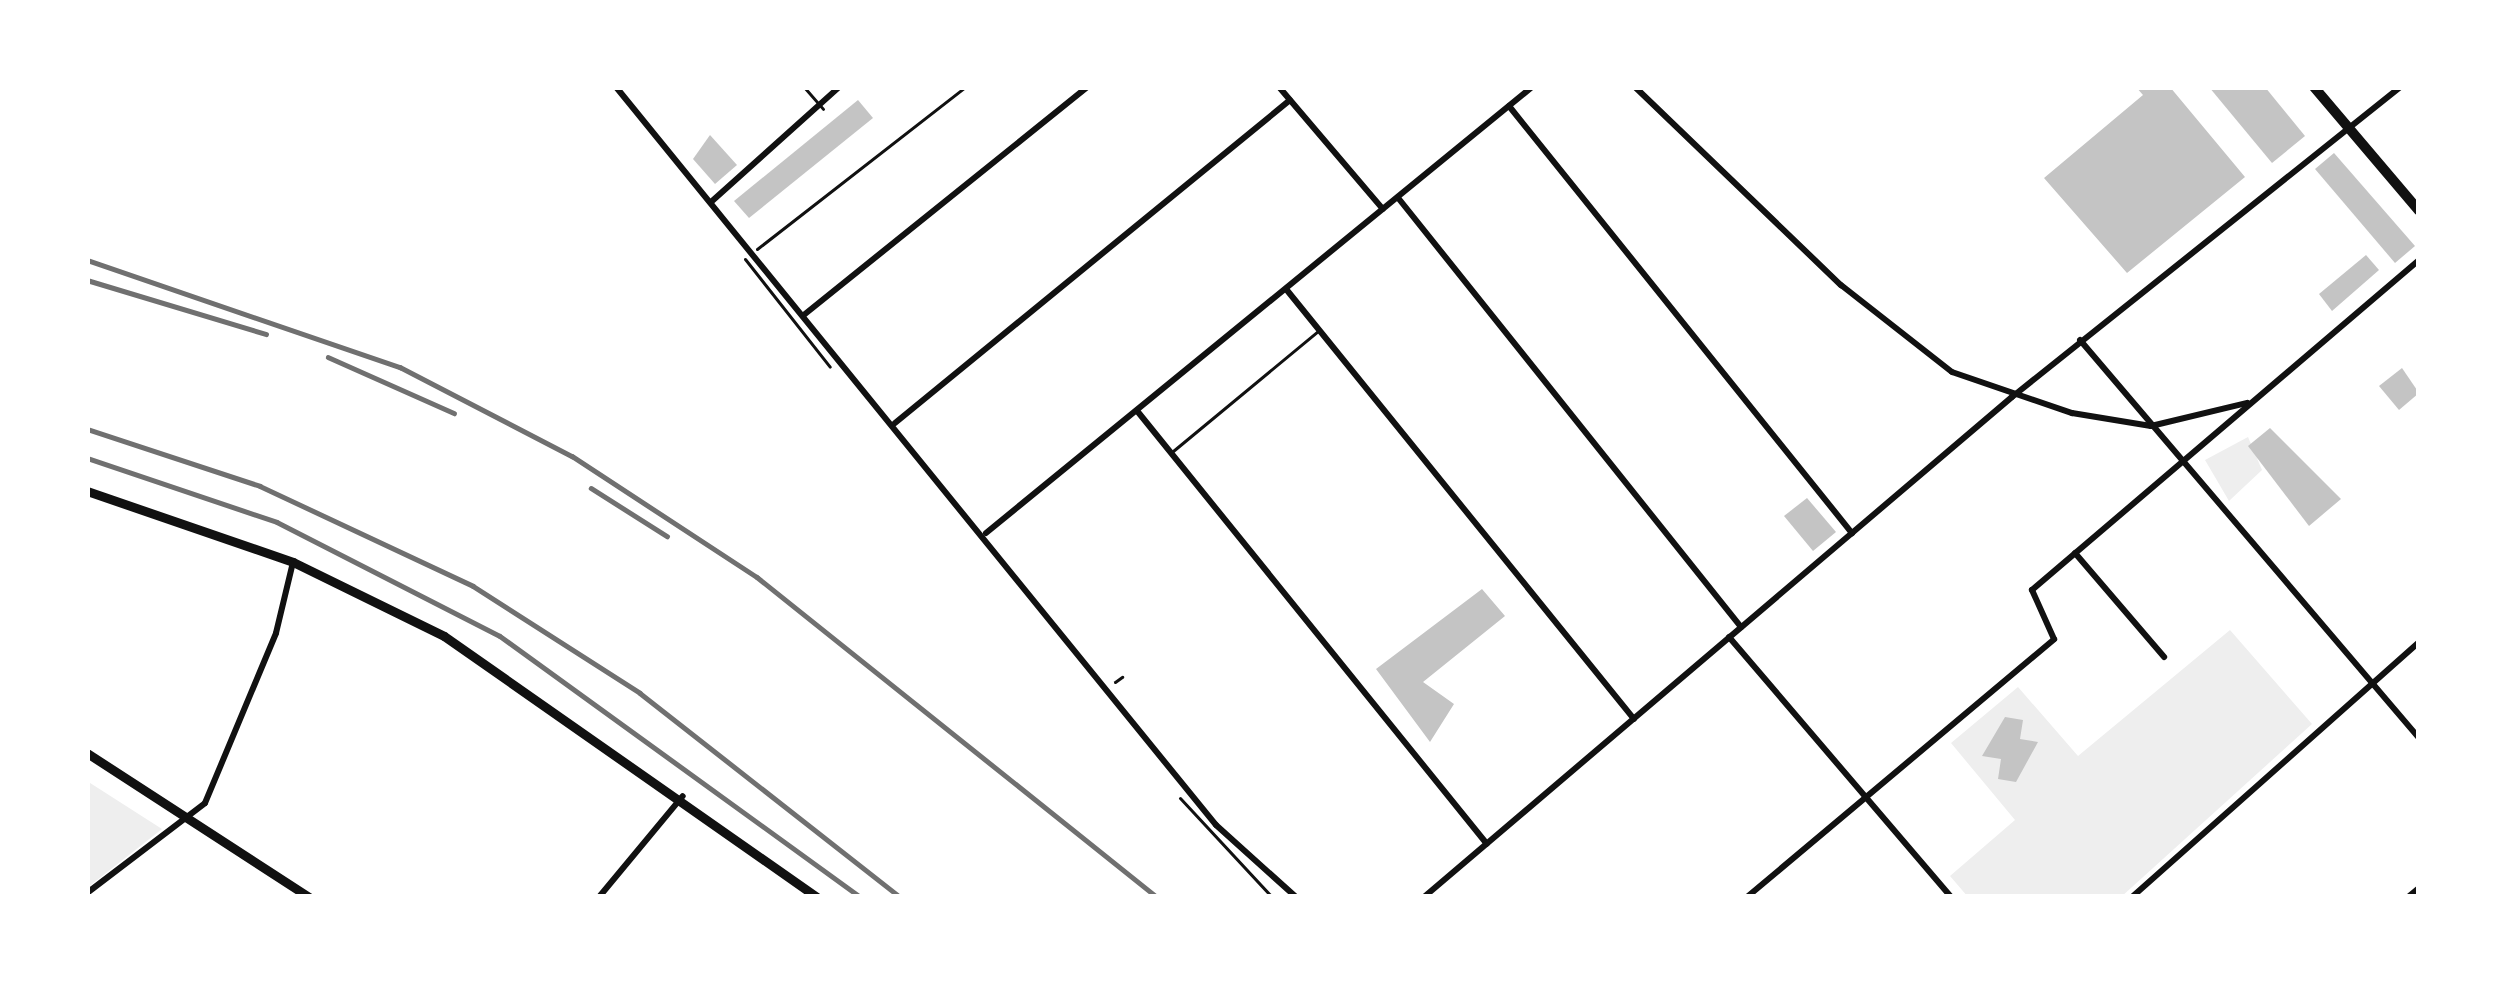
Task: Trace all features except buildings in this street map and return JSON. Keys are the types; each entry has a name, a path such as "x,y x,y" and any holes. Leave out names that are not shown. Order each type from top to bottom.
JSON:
{"main road":[{"path":"2314,87 2419,211"},
{"path":"87,491 293,562 486,660 683,796 817,897"},
{"path":"87,753 309,897"}],"street":[{"path":"616,87 986,533 1232,844 1296,897"},
{"path":"711,202 823,109 838,87"},
{"path":"804,315 1087,87"},
{"path":"1279,87 1383,209"},
{"path":"986,533 1532,87"},
{"path":"1635,87 1899,337 2012,397 2151,426 2256,399"},
{"path":"1424,897 2080,340 2400,87"},
{"path":"895,423 1290,100"},
{"path":"1509,106 1852,533"},
{"path":"1398,197 1741,627"},
{"path":"1747,897 2054,639 2030,594 2419,260"},
{"path":"1286,289 1634,719"},
{"path":"2080,340 2419,738"},
{"path":"1137,411 1487,844"},
{"path":"2075,554 2164,657"},
{"path":"87,893 190,820 236,738 293,562"},
{"path":"1729,638 1951,897"},
{"path":"2132,897 2419,642"},
{"path":"599,897 683,796"},
{"path":"2408,897 2419,888"}],"lane":[{"path":"803,87 823,109"},
{"path":"1171,452 1320,330"}],"path":[{"path":"760,246 876,151 965,87"},
{"path":"1115,682 1122,677"}],"shaded area":[{"path":"2248,437 2262,470 2229,501 2205,460"},
{"path":"2230,630 2312,724 2121,897 1968,897 1950,876 2015,820 1951,743 2018,687 2078,756"},
{"path":"87,781 162,829 87,888"}],"railway":[{"path":"87,260 400,367 572,456 757,577 1157,897"},
{"path":"87,280 266,334"},
{"path":"328,357 454,413"},
{"path":"87,429 260,486 473,586 640,693 900,897"},
{"path":"87,458 277,522 500,636 860,897"},
{"path":"591,488 667,536"}]}
